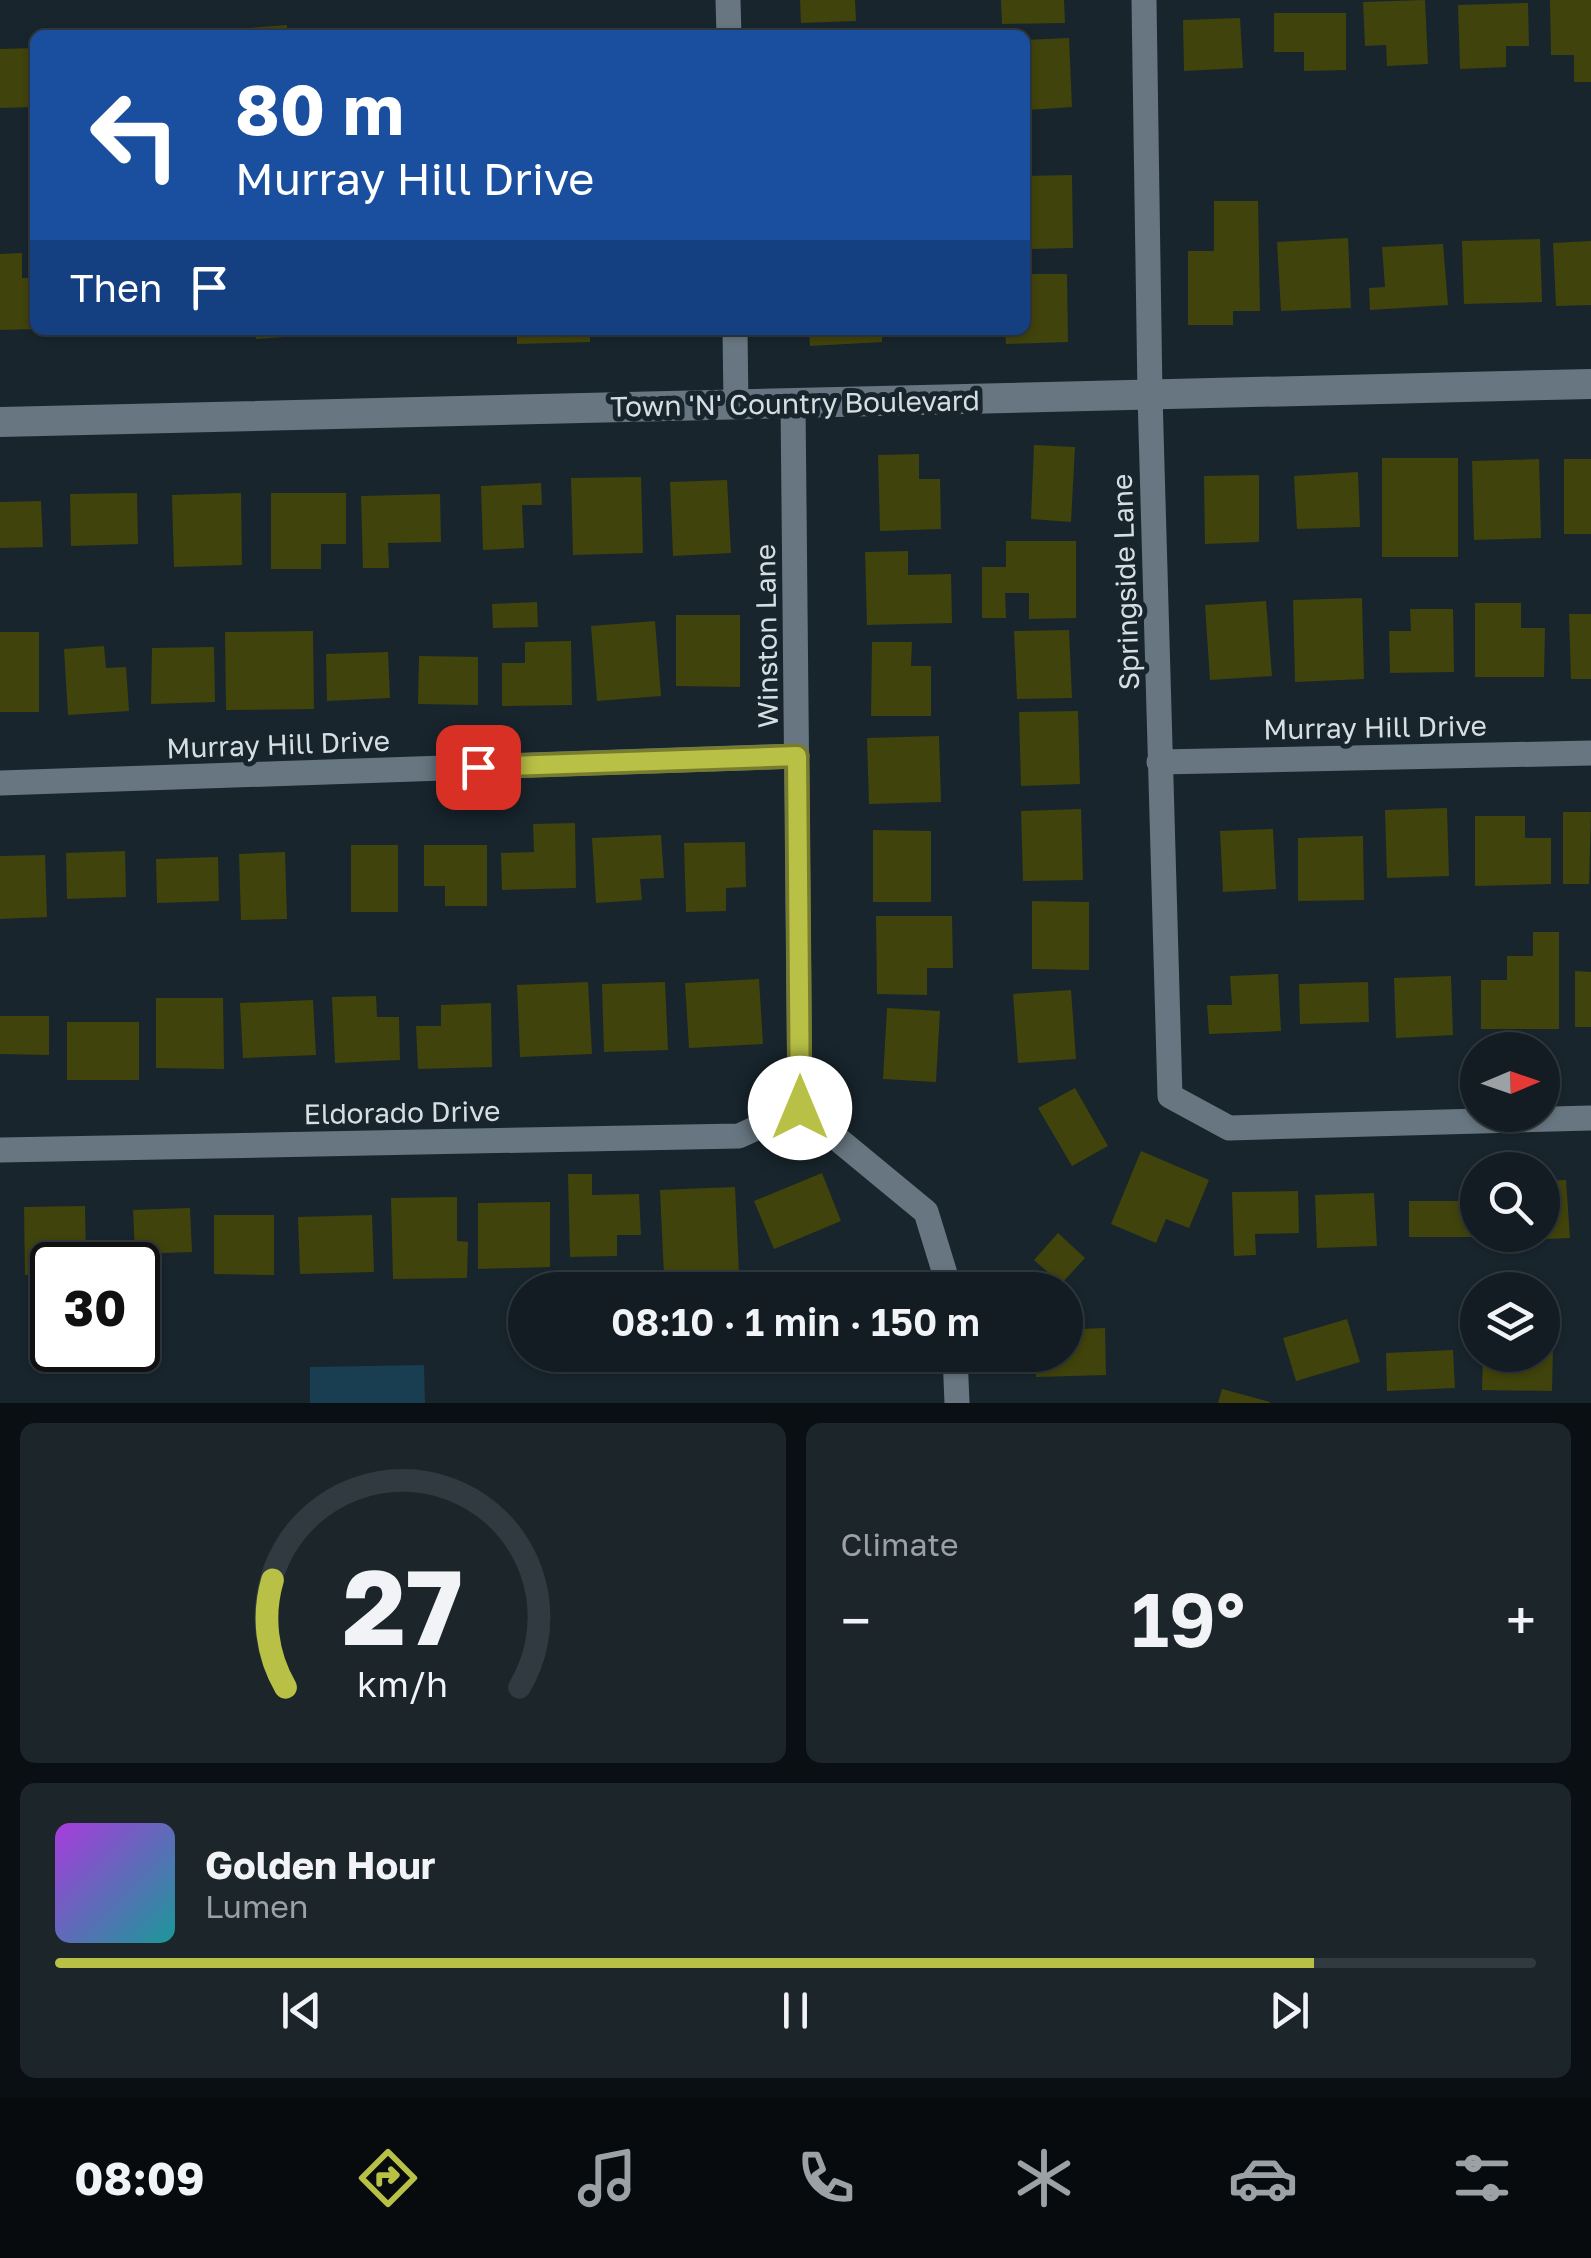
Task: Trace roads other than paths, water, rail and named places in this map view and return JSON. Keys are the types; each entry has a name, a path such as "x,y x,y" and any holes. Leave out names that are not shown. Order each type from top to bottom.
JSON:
{"street":[{"path":"728,0 728,30"},
{"name":"Springside Lane","path":"1144,0 1150,395 1170,1096 1229,1128 1591,1118"},
{"path":"735,335 736,405"},
{"name":"Town 'N' Country Boulevard","path":"0,422 1591,384"},
{"name":"Winston Lane","path":"792,403 800,1108"},
{"name":"Murray Hill Drive","path":"1159,762 1591,753"},
{"name":"Murray Hill Drive","path":"0,784 797,756"},
{"path":"800,1108 926,1212 944,1272"},
{"name":"Eldorado Drive","path":"0,1150 739,1136 800,1108"},
{"path":"956,1372 957,1403"}]}
